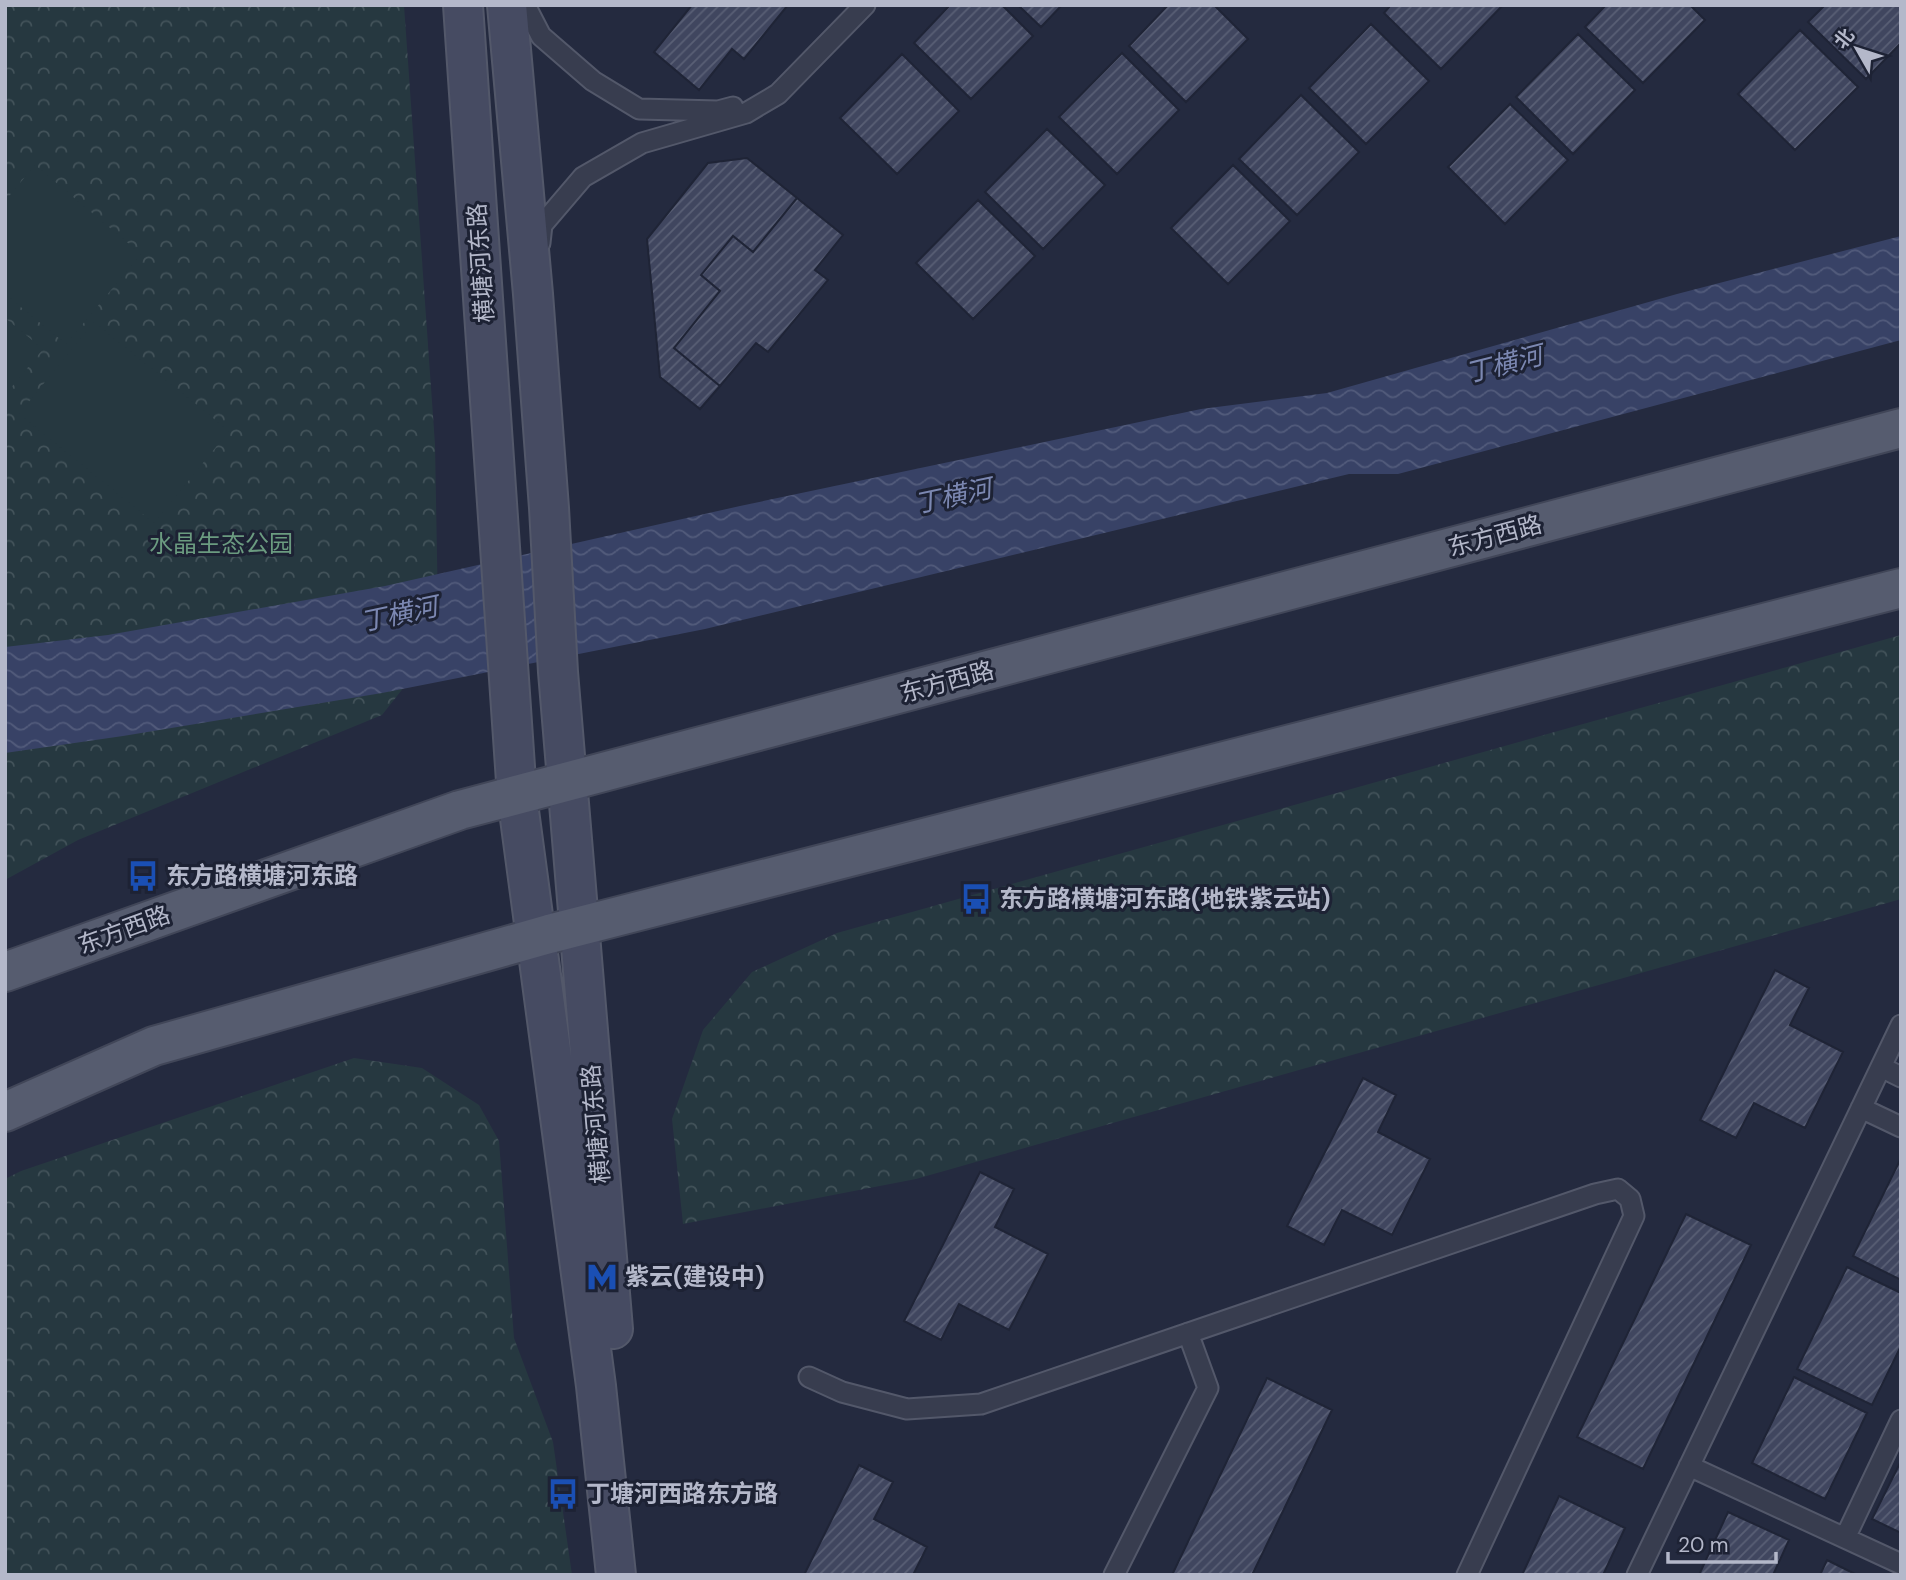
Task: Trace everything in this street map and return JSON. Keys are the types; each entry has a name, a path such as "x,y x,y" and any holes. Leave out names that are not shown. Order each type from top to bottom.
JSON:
{"main road":[{"name":"横塘河东路","path":"463,5 517,796 596,1386 616,1575"},
{"name":"横塘河东路","path":"507,5 533,294 558,672 617,1383 640,1575"},
{"name":"东方西路","path":"5,972 460,810 1901,428"},
{"path":"5,1112 154,1046 536,938 1901,588"}],"lane":[{"path":"525,5 541,36 593,81 639,108 718,111 778,94"},
{"path":"533,294 542,225 583,177 642,143 746,113 778,94 865,5"},
{"path":"1637,1575 1901,1025"},
{"path":"1881,1068 1901,1077"},
{"path":"1861,1108 1901,1127"},
{"path":"809,1377 842,1392 907,1409 981,1404 1595,1194 1618,1189 1630,1199 1634,1216 1467,1575"},
{"path":"1114,1575 1208,1388 1188,1333"},
{"path":"1845,1538 1901,1420"},
{"path":"1689,1466 1901,1564"}],"green space":[{"name":"水晶生态公园","path":"5,5 404,5 435,444 438,612 424,662 382,715 78,840 5,880"},
{"path":"35,165 141,254 66,344 5,294 5,201"},
{"path":"5,318 43,349 5,395"},
{"path":"94,322 229,431 154,523 19,414"},
{"path":"1901,635 1901,899 916,1179 683,1224 672,1119 703,1030 752,972 837,933"},
{"path":"354,1058 422,1068 479,1105 499,1141 514,1338 553,1442 572,1575 5,1575 5,1179 21,1171"}],"water":[{"name":"丁横河","path":"1901,236 1901,340 1398,474 1349,474 705,629 382,693 5,753 5,647 108,635 385,586 740,506 1201,409 1327,393 1677,294"}],"building":[{"path":"692,5 788,5 744,59 732,49 699,90 654,52"},
{"path":"950,5 1002,5 1033,36 971,99 914,43"},
{"path":"1018,5 1062,5 1041,27"},
{"path":"1168,5 1214,5 1248,39 1186,102 1129,46"},
{"path":"1391,5 1503,5 1441,69 1384,13"},
{"path":"1606,5 1690,5 1705,20 1643,83 1585,27"},
{"path":"1825,5 1901,5 1901,43 1866,79 1808,22"},
{"path":"1371,24 1429,81 1366,144 1309,88"},
{"path":"1800,30 1858,87 1795,150 1738,94"},
{"path":"1578,34 1635,90 1573,154 1516,97"},
{"path":"1122,53 1179,110 1117,174 1059,117"},
{"path":"902,54 959,111 897,174 840,118"},
{"path":"1301,95 1359,152 1297,215 1239,159"},
{"path":"1510,104 1568,160 1505,224 1448,167"},
{"path":"1047,129 1105,185 1043,249 985,192"},
{"path":"747,158 797,198 753,252 733,236 701,275 720,291 674,348 720,386 700,409 660,377 647,239 708,163"},
{"path":"1233,165 1290,221 1228,284 1171,228"},
{"path":"797,198 843,235 815,270 828,280 768,352 756,343 720,386 674,348 720,291 701,275 733,236 753,252"},
{"path":"978,200 1035,256 973,319 916,263"},
{"path":"1775,970 1809,988 1790,1025 1843,1052 1805,1128 1754,1103 1736,1138 1700,1120"},
{"path":"1363,1078 1396,1095 1378,1132 1430,1159 1392,1235 1342,1210 1324,1245 1287,1226"},
{"path":"1901,1158 1901,1280 1853,1256"},
{"path":"980,1172 1014,1189 995,1227 1048,1254 1009,1330 959,1304 941,1340 904,1321"},
{"path":"1686,1214 1751,1245 1643,1469 1577,1437"},
{"path":"1847,1267 1901,1293 1901,1346 1872,1405 1797,1369"},
{"path":"1794,1377 1867,1413 1825,1499 1752,1463"},
{"path":"1267,1378 1332,1410 1252,1575 1172,1575"},
{"path":"1901,1461 1901,1533 1872,1519"},
{"path":"859,1465 893,1482 874,1519 927,1547 913,1575 804,1575"},
{"path":"1559,1496 1625,1528 1603,1575 1522,1575"},
{"path":"1728,1512 1789,1540 1773,1575 1699,1575"},
{"path":"1827,1560 1857,1575 1820,1575"}],"place":[{"name":"东方路横塘河东路","path":"143,876"},
{"name":"东方路横塘河东路(地铁紫云站)","path":"976,899"},
{"name":"紫云(建设中)","path":"602,1277"},
{"name":"丁塘河西路东方路","path":"563,1494"}]}
